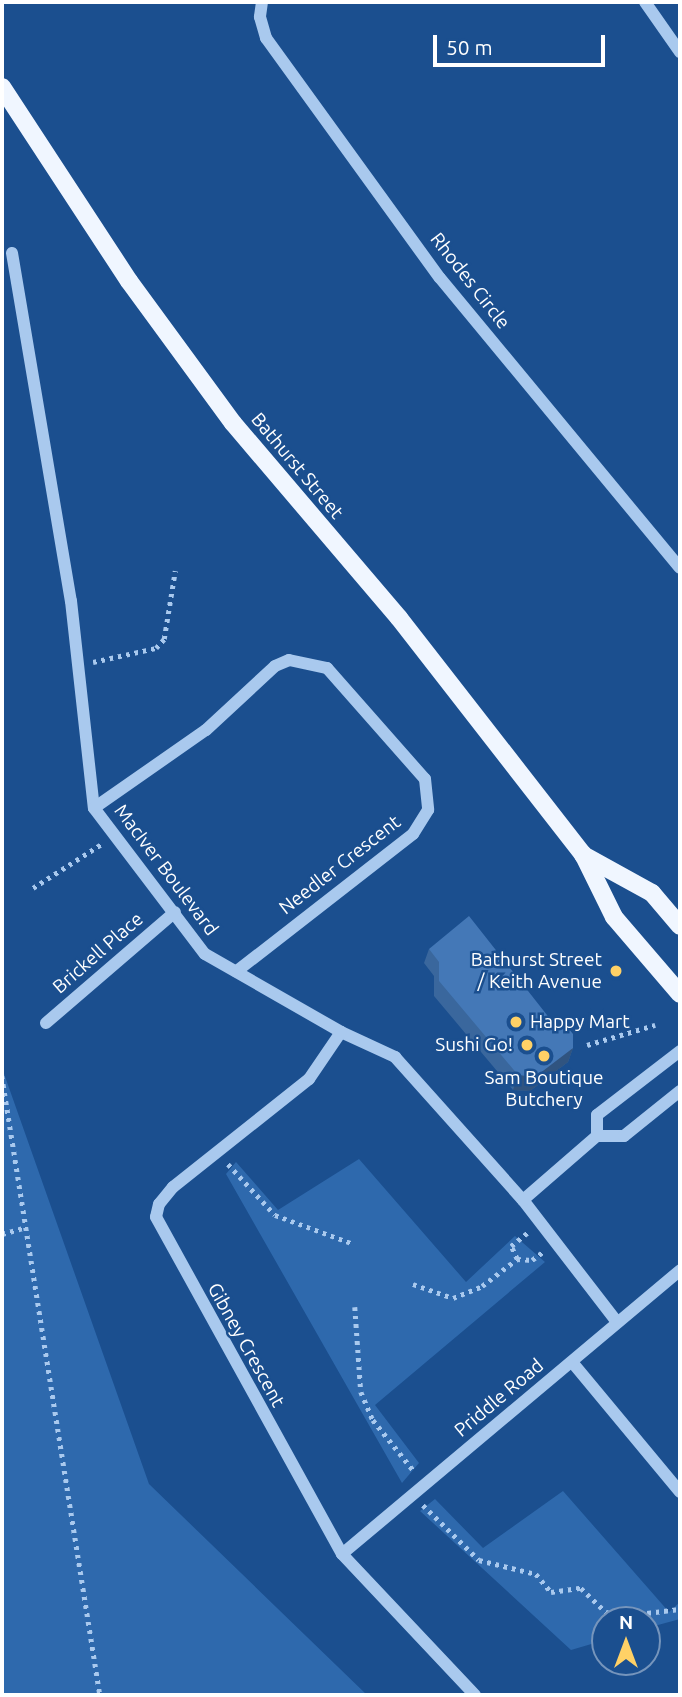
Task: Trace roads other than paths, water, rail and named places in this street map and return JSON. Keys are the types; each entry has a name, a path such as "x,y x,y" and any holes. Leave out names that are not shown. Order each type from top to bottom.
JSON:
{"main road":[{"name":"Bathurst Street","path":"2,86 129,281 233,423 399,618 583,855 614,917 680,993"},
{"name":"Bathurst Street","path":"583,855 652,893 680,926"}],"street":[{"name":"Rhodes Circle","path":"262,2 260,17 266,38 432,267 680,568"},
{"path":"645,2 680,52"},
{"name":"MacIver Boulevard","path":"12,253 78,665 94,808 205,954 341,1032 395,1057 523,1200 617,1322"},
{"name":"Needler Crescent","path":"94,808 206,730 275,666 289,660 327,667 425,779 428,810 413,834 236,972"},
{"name":"Brickell Place","path":"46,1023 175,912"},
{"name":"Gibney Crescent","path":"341,1032 309,1079 173,1187 159,1204 156,1217 342,1554 475,1695"},
{"path":"597,1136 597,1115 680,1051"},
{"path":"523,1200 597,1136 624,1136 680,1091"},
{"name":"Priddle Road","path":"342,1554 680,1270"},
{"path":"572,1362 680,1492"}],"place":[{"name":"Bathurst Street / Keith Avenue","path":"616,971"},
{"name":"Happy Mart","path":"516,1022"},
{"name":"Sushi Go!","path":"527,1045"},
{"name":"Sam Boutique Butchery","path":"544,1056"}]}
